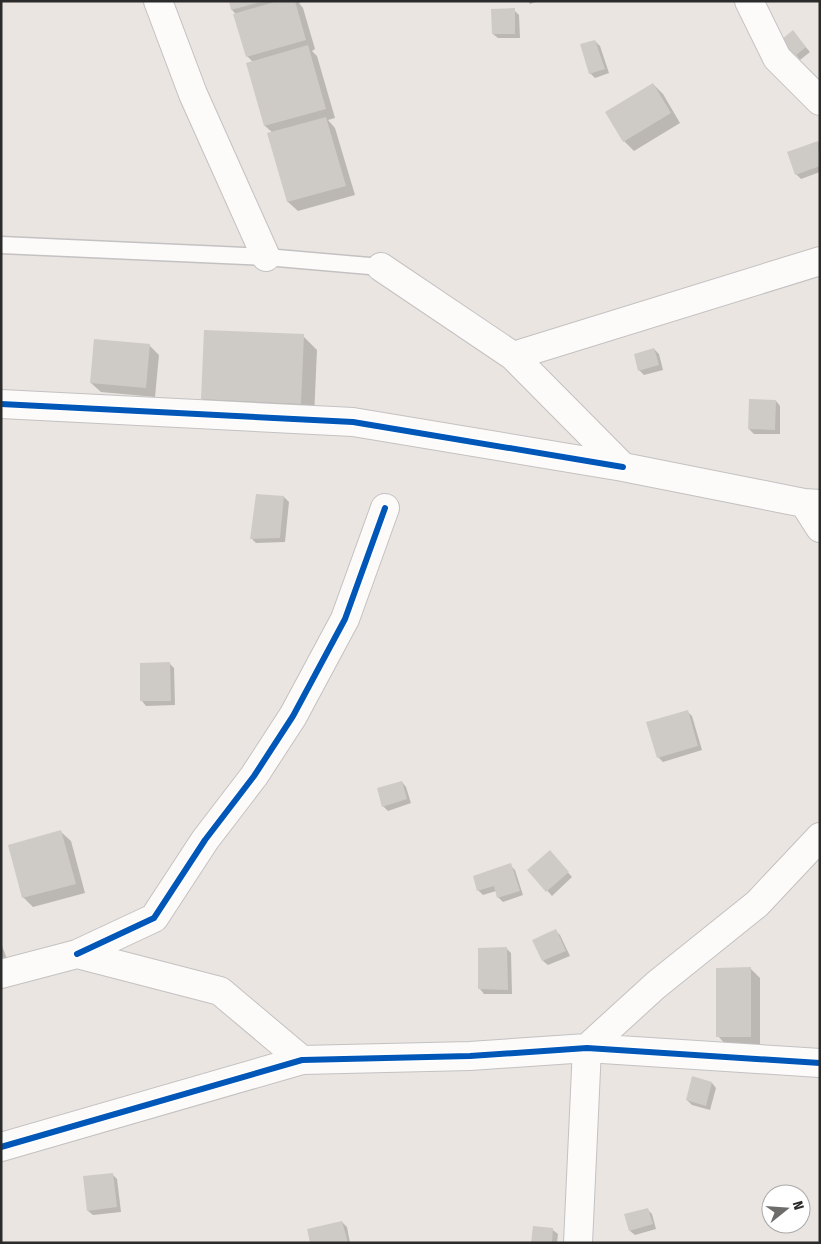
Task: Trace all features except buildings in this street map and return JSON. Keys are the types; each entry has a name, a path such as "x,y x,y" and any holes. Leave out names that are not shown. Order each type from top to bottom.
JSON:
{"street":[{"path":"158,1 193,94 266,256"},
{"path":"749,1 778,58 820,102"},
{"path":"513,356 820,261"},
{"path":"381,267 513,356 623,467"},
{"path":"1,404 353,422 623,467 812,503 820,528"},
{"path":"1,974 77,954 154,918 205,840 254,776 294,716 345,620 385,508"},
{"path":"578,1243 587,1048 656,985 757,904 820,837"},
{"path":"77,954 220,991 302,1060"},
{"path":"1,1147 302,1060 470,1056 587,1048 820,1063"}],"lane":[{"path":"1,245 266,256 381,267"}],"cycle path":[{"path":"1,404 353,422 623,467"},
{"path":"77,954 154,918 205,840 254,776 293,716 345,619 385,508"},
{"path":"1,1147 302,1060 470,1056 587,1048 820,1063"}]}
